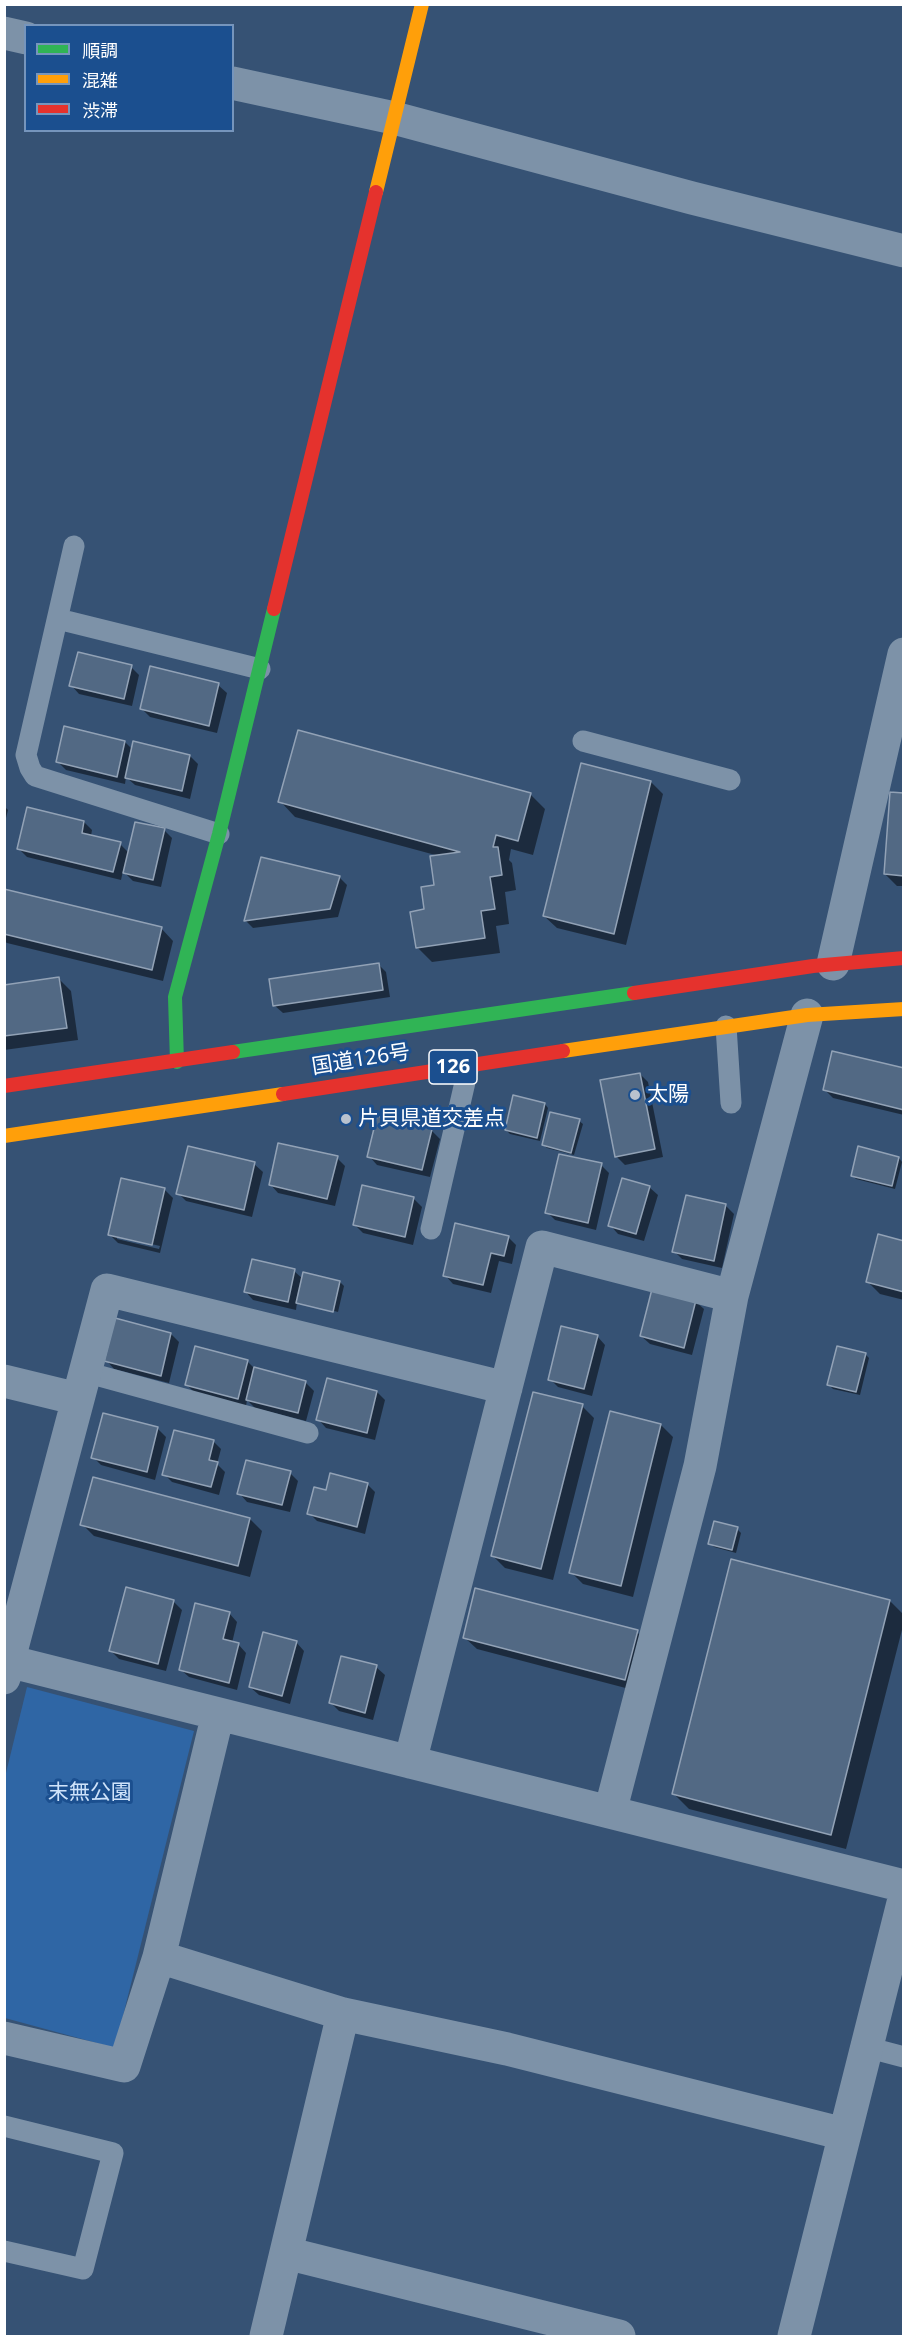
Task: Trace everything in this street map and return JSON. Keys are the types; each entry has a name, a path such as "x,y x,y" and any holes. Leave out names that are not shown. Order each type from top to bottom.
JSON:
{"main road":[{"path":"177,1062 175,997 219,834 422,4"},
{"name":"国道126号","path":"4,1086 702,982 829,970 903,958"},
{"name":"126","path":"702,982 744,991"},
{"name":"国道126号","path":"4,1136 726,1026 800,1010 903,1009"}],"street":[{"path":"4,33 24,38"},
{"path":"234,83 394,118 692,198 903,251"},
{"path":"829,970 903,654"},
{"path":"610,1812 700,1466 732,1296 800,1010"},
{"path":"410,1762 542,1247 732,1296"},
{"path":"506,1388 107,1290 6,1666 218,1714 903,1886"},
{"path":"4,1381 82,1386"},
{"path":"4,2038 124,2066 159,1957 218,1714"},
{"path":"794,2337 903,1899"},
{"path":"159,1957 343,2014 507,2049 844,2134"},
{"path":"266,2337 343,2014"},
{"path":"286,2253 619,2337"}],"lane":[{"path":"74,546 26,755 30,768 35,776 219,834"},
{"path":"58,619 260,669"},
{"path":"583,741 730,780"},
{"path":"726,1026 731,1103"},
{"path":"431,1228 469,1065"},
{"path":"82,1386 308,1433"},
{"path":"866,2047 903,2057"},
{"path":"4,2126 113,2153 83,2269 4,2251"}],"green space":[{"name":"末無公園","path":"27,1687 194,1731 115,2048 5,2018 5,1777"}],"building":[{"path":"78,652 132,665 124,699 69,686"},
{"path":"150,666 219,683 209,726 140,709"},
{"path":"64,726 125,741 117,777 56,762"},
{"path":"298,730 531,793 518,841 496,835 493,847 498,847 502,875 490,877 495,909 481,911 485,938 416,948 410,912 424,909 421,887 434,885 430,856 460,852 278,802"},
{"path":"133,741 190,755 182,791 125,778"},
{"path":"581,763 651,781 614,934 543,916"},
{"path":"890,792 904,793 904,876 884,874"},
{"path":"27,807 84,821 82,833 121,842 113,872 17,849"},
{"path":"135,822 165,828 153,880 123,873"},
{"path":"261,857 340,876 330,909 244,921"},
{"path":"4,889 162,927 152,970 4,934"},
{"path":"379,963 383,990 273,1006 269,979"},
{"path":"59,977 67,1028 4,1036 4,985"},
{"path":"832,1051 904,1068 904,1110 823,1090"},
{"path":"640,1073 655,1149 615,1157 600,1080"},
{"path":"513,1095 545,1103 537,1138 505,1130"},
{"path":"550,1112 580,1119 571,1153 542,1145"},
{"path":"377,1116 432,1129 422,1170 367,1157"},
{"path":"278,1143 338,1156 327,1199 269,1185"},
{"path":"188,1146 255,1162 244,1210 176,1194"},
{"path":"858,1146 899,1157 892,1186 851,1176"},
{"path":"559,1154 602,1163 588,1223 545,1213"},
{"path":"121,1178 165,1188 152,1245 108,1235"},
{"path":"622,1178 650,1186 636,1234 608,1226"},
{"path":"362,1185 414,1197 405,1237 353,1225"},
{"path":"686,1195 726,1204 714,1261 672,1252"},
{"path":"455,1223 509,1236 504,1256 491,1253 483,1285 443,1276"},
{"path":"878,1234 904,1241 904,1292 866,1282"},
{"path":"252,1259 295,1269 288,1302 244,1292"},
{"path":"303,1272 340,1281 333,1312 296,1303"},
{"path":"652,1289 696,1300 684,1348 640,1336"},
{"path":"115,1318 171,1333 161,1376 104,1361"},
{"path":"561,1326 598,1335 584,1389 548,1380"},
{"path":"195,1346 248,1360 238,1399 185,1385"},
{"path":"837,1346 866,1353 856,1392 827,1385"},
{"path":"254,1367 306,1381 298,1413 246,1400"},
{"path":"327,1378 377,1391 367,1433 316,1420"},
{"path":"533,1392 583,1404 541,1569 491,1556"},
{"path":"610,1411 661,1424 621,1586 569,1573"},
{"path":"103,1413 158,1427 147,1472 91,1458"},
{"path":"174,1430 214,1440 209,1460 218,1462 211,1487 162,1475"},
{"path":"246,1460 291,1471 282,1505 237,1494"},
{"path":"330,1473 368,1483 357,1527 307,1514 314,1487 326,1490"},
{"path":"93,1477 250,1518 238,1566 80,1525"},
{"path":"714,1521 738,1527 732,1550 708,1544"},
{"path":"731,1559 890,1600 831,1835 672,1794"},
{"path":"126,1587 174,1600 158,1664 109,1651"},
{"path":"475,1588 638,1630 625,1680 463,1638"},
{"path":"195,1603 230,1612 223,1639 239,1643 229,1683 179,1670"},
{"path":"263,1632 297,1641 282,1696 249,1687"},
{"path":"341,1656 377,1665 365,1713 329,1703"}],"traffic: fast":[{"path":"177,1062 175,997 219,834 274,609"},
{"path":"233,1052 634,993"}],"traffic: slow":[{"path":"376,192 422,4"},
{"path":"563,1051 807,1015 904,1009"},
{"path":"4,1136 283,1094"}],"traffic: jam":[{"path":"274,609 376,192"},
{"path":"634,993 813,966 904,958"},
{"path":"283,1094 563,1051"},
{"path":"4,1086 233,1052"}],"place":[{"name":"太陽","path":"635,1095"},
{"name":"片貝県道交差点","path":"346,1119"}]}
